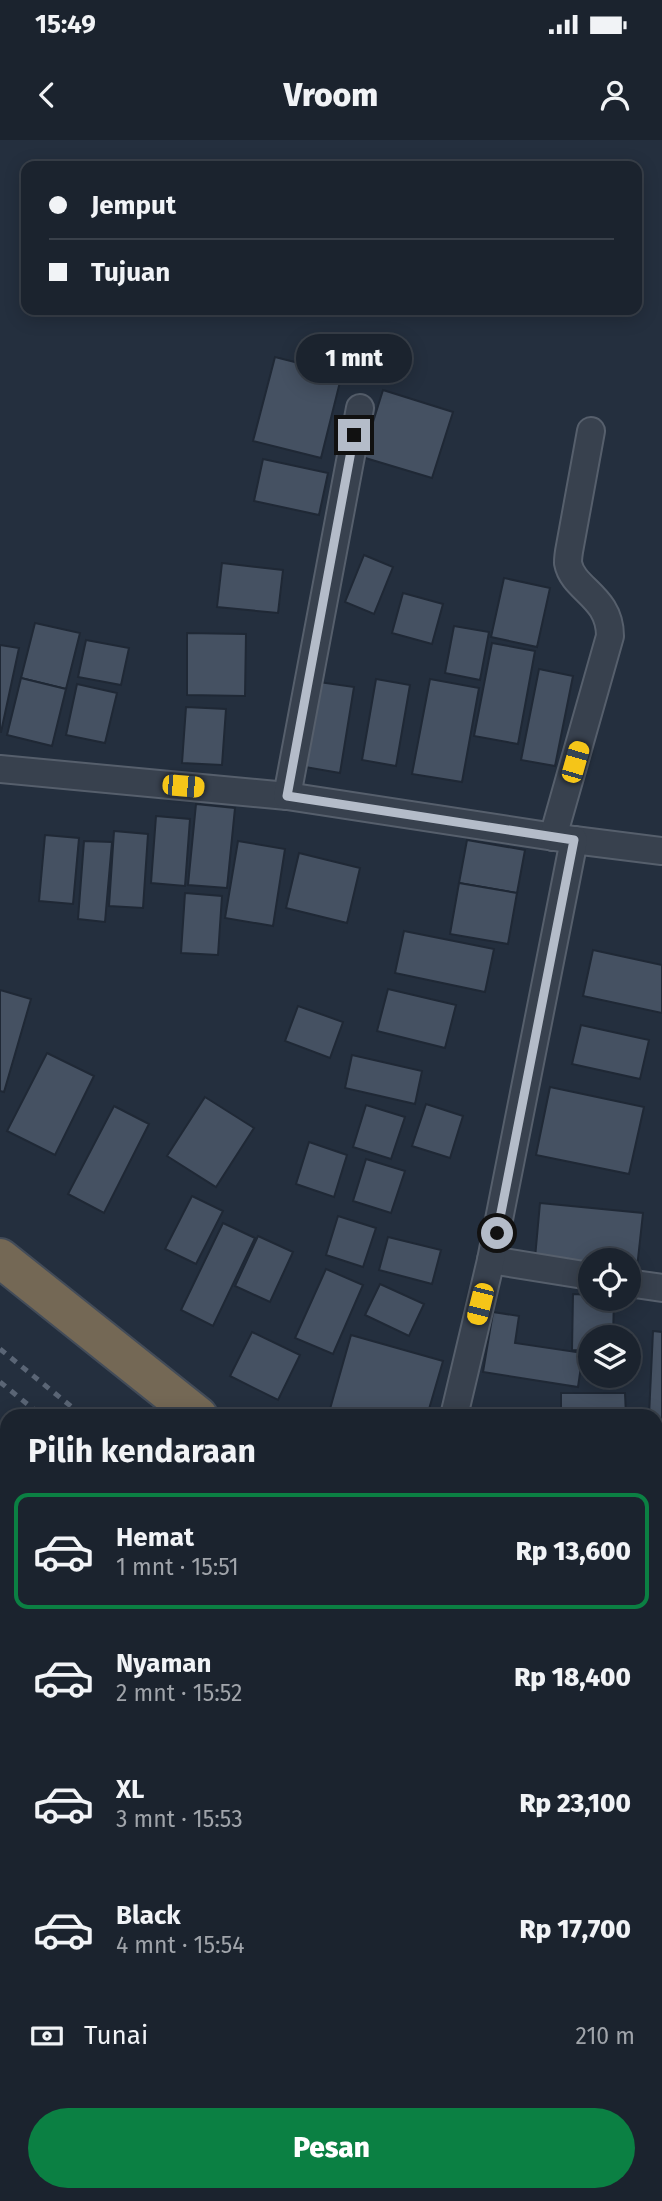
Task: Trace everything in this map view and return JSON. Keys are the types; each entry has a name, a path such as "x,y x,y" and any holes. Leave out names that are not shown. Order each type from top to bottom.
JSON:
{"highway":[{"path":"0,1258 189,1409"}],"street":[{"path":"287,796 360,408"},
{"path":"456,1409 491,1260 564,839 610,636 610,621 601,604 573,574 568,564 591,431"},
{"path":"0,769 287,796 564,839 662,851"},
{"path":"491,1260 578,1274"},
{"path":"641,1285 662,1288"}],"building":[{"path":"275,357 342,374 321,458 253,441"},
{"path":"383,390 453,412 432,478 362,457"},
{"path":"263,459 328,473 319,515 254,501"},
{"path":"364,555 393,567 374,614 345,602"},
{"path":"222,563 283,570 278,613 217,607"},
{"path":"504,578 550,588 537,647 491,637"},
{"path":"403,593 443,604 432,644 392,633"},
{"path":"35,623 80,633 66,689 21,678"},
{"path":"454,626 489,632 480,680 445,673"},
{"path":"187,633 246,634 245,696 187,695"},
{"path":"86,640 129,648 121,685 78,677"},
{"path":"492,643 535,651 518,744 474,736"},
{"path":"0,645 19,648 1,732 0,732"},
{"path":"539,669 573,676 555,766 521,760"},
{"path":"21,678 66,689 52,746 7,735"},
{"path":"376,679 410,685 396,766 362,760"},
{"path":"430,679 479,688 462,782 412,774"},
{"path":"319,682 354,687 340,773 305,767"},
{"path":"77,684 117,693 105,743 66,735"},
{"path":"186,707 226,709 222,765 182,763"},
{"path":"196,804 235,808 227,888 188,885"},
{"path":"156,816 190,819 185,886 151,883"},
{"path":"114,831 148,834 143,908 109,906"},
{"path":"45,835 79,838 73,904 39,901"},
{"path":"467,840 525,850 517,893 459,883"},
{"path":"84,841 112,842 105,922 78,919"},
{"path":"238,841 285,849 273,926 225,918"},
{"path":"299,853 360,868 347,923 286,908"},
{"path":"459,883 517,893 508,944 450,934"},
{"path":"185,893 222,896 218,955 181,953"},
{"path":"404,931 494,949 485,992 395,973"},
{"path":"593,950 662,965 662,1013 583,996"},
{"path":"388,989 456,1005 445,1048 377,1031"},
{"path":"0,990 31,999 4,1092 0,1091"},
{"path":"298,1006 343,1022 330,1058 285,1041"},
{"path":"581,1025 649,1040 640,1079 572,1064"},
{"path":"47,1053 94,1076 55,1155 7,1131"},
{"path":"352,1055 422,1071 415,1104 345,1088"},
{"path":"550,1087 644,1107 629,1174 536,1155"},
{"path":"205,1097 254,1128 216,1187 167,1156"},
{"path":"426,1104 463,1116 450,1158 412,1146"},
{"path":"366,1105 405,1117 391,1159 353,1147"},
{"path":"114,1106 149,1124 104,1213 68,1194"},
{"path":"309,1142 347,1155 334,1197 296,1184"},
{"path":"366,1159 405,1171 391,1213 353,1201"},
{"path":"192,1196 223,1211 196,1264 165,1249"},
{"path":"540,1203 643,1213 639,1248 578,1248 578,1262 535,1258"},
{"path":"338,1216 376,1228 363,1267 326,1255"},
{"path":"223,1223 255,1238 213,1326 181,1310"},
{"path":"258,1236 293,1252 270,1302 235,1286"},
{"path":"388,1237 441,1250 432,1284 379,1270"},
{"path":"326,1269 363,1285 333,1354 295,1338"},
{"path":"380,1284 424,1304 409,1336 365,1315"},
{"path":"573,1294 578,1294 578,1311 614,1311 613,1325 578,1325 578,1350 572,1350"},
{"path":"493,1312 519,1316 515,1343 578,1352 578,1387 483,1372"},
{"path":"653,1331 662,1332 662,1409 649,1409"},
{"path":"252,1332 300,1355 278,1400 230,1376"},
{"path":"351,1335 443,1361 429,1409 330,1409"},
{"path":"561,1393 625,1393 626,1409 561,1409"}],"railway":[{"path":"0,1349 74,1409"},
{"path":"0,1382 33,1409"}],"route":[{"path":"354,435 287,796 574,840 497,1233"}]}
